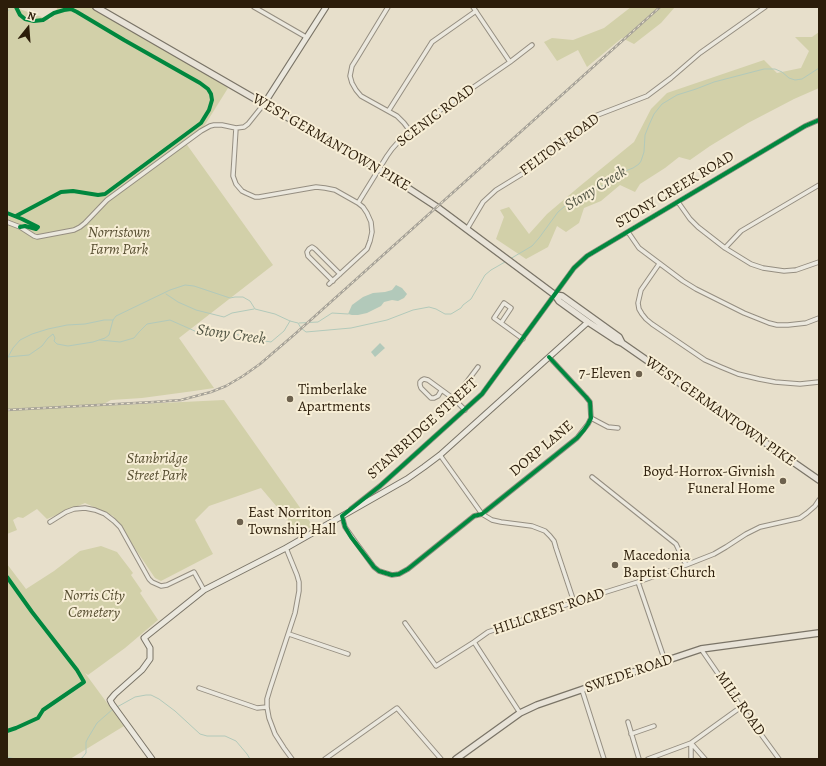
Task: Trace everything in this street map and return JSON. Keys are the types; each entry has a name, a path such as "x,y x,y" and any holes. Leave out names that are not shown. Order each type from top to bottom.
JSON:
{"main road":[{"name":"WEST GERMANTOWN PIKE","path":"96,7 379,169 437,207 555,295 559,301 588,322 622,343 819,480"},
{"name":"WEST GERMANTOWN PIKE","path":"555,295 562,296 619,337 622,343"},
{"name":"SWEDE ROAD","path":"456,759 520,713 537,705 701,649 819,633"}],"street":[{"path":"254,7 306,37"},
{"path":"7,222 20,227 37,237 74,230 80,227 107,200 205,128 218,124 236,128 241,128 247,125 264,104 326,7"},
{"path":"388,7 352,66 350,76 352,83 361,96 389,110 397,116 410,131"},
{"path":"473,7 510,62"},
{"name":"FELTON ROAD","path":"467,229 484,202 496,190 540,163 595,116 647,96 700,53 764,7"},
{"path":"389,110 429,46 476,11"},
{"name":"SCENIC ROAD","path":"358,203 392,149 410,131 510,62 532,45"},
{"name":"STONY CREEK ROAD","path":"555,295 574,268 587,256 805,126 819,120"},
{"path":"236,128 233,176 236,184 242,191 254,197 259,197 320,187 335,190 363,207 372,227 372,235 369,245 364,252 331,283 308,256 307,252 309,249 315,249 340,274"},
{"path":"725,248 741,231 819,185"},
{"path":"678,202 690,219 698,227 725,248 751,264 762,268 784,271 796,270 819,262"},
{"path":"628,232 639,248 659,264 696,289 729,306 768,323 788,325 806,323 819,318"},
{"path":"659,264 641,290 638,303 642,314 652,324 705,360 738,374 782,383 800,384 819,382"},
{"name":"STANBRIDGE STREET","path":"342,516 380,486 482,394 555,295"},
{"path":"501,323 511,308 504,303 494,318 523,339"},
{"name":"STANBRIDGE STREET","path":"152,759 110,700 142,670 150,658 150,648 144,638 204,590 286,548 407,479 424,467 588,322"},
{"name":"DORP LANE","path":"342,516 348,532 374,567 379,571 392,575 399,574 408,569 474,516 482,514 577,438 591,418 590,402 549,357"},
{"path":"454,399 478,367"},
{"path":"442,391 438,396 431,398 422,388 420,382 424,379 428,380 454,399 465,410"},
{"path":"591,418 608,427 618,428"},
{"path":"440,454 482,514 492,520 532,526 545,531 550,536 554,541 574,602"},
{"path":"592,478 676,544 686,565"},
{"name":"HILLCREST ROAD","path":"405,623 436,666 488,632 574,602 638,582 714,554 746,534 760,528 800,518 815,506 819,500"},
{"path":"50,522 74,509 84,508 105,514 114,520 120,527 152,582 161,586 167,585 194,572 204,590"},
{"path":"286,548 296,570 300,591 295,614 267,699 268,718 275,734 292,759"},
{"path":"638,582 665,661"},
{"path":"288,634 348,654"},
{"path":"474,642 520,713"},
{"name":"MILL ROAD","path":"701,649 779,759"},
{"path":"199,688 257,708 268,707"},
{"path":"582,690 604,759"},
{"path":"648,759 691,743 741,707"},
{"path":"325,759 397,708 441,759"},
{"path":"628,722 639,759"},
{"path":"631,734 654,726"},
{"path":"691,743 691,759"},
{"path":"691,743 705,759"}],"green space":[{"name":"Norristown Farm Park","path":"7,7 14,7 50,20 58,7 94,7 228,88 203,128 185,142 273,265 179,338 214,388 142,398 111,400 100,406 224,400 313,526 299,533 261,488 209,506 195,520 213,554 161,581 155,578 113,516 85,503 47,519 37,509 23,518 18,517 13,520 17,530 7,534"},
{"path":"631,7 675,7 661,23 634,44 622,38 587,67 578,50 557,61 544,42 552,38 573,40 604,28"},
{"path":"819,32 819,88 748,123 690,160 679,157 640,184 635,192 620,185 601,201 584,208 579,223 566,232 557,226 548,247 526,259 496,239 504,217 500,210 509,207 529,234 547,214 634,142 651,109 667,93 764,60 777,73 801,68 809,51 795,37 812,37"},
{"name":"Norris City Cemetery","path":"101,546 117,552 133,573 131,575 142,591 140,593 158,620 125,648 88,675 85,673 124,726 70,759 7,759 7,564 26,589 54,571 80,551"}],"shaded area":[{"path":"396,285 402,288 407,294 404,298 398,301 392,300 384,302 381,306 367,313 358,315 348,314 352,305 363,297 373,293 392,290"},
{"path":"380,343 385,348 375,357 371,352"}],"waterway":[{"name":"Stony Creek","path":"510,259 532,246 558,212 565,206 602,186 615,175 639,164 644,152 645,135 654,114 662,104 677,95 714,82 764,69 775,69 795,80 802,79 819,68"},
{"name":"Stony Creek","path":"7,357 29,355 42,346 53,334 55,338 54,341 57,344 68,346 93,342 105,338 109,335 113,320 116,316 170,290 185,285 194,286 230,298 243,297 250,301 255,309 275,314 298,323 306,332 351,328 387,320 413,310 429,307 445,314 451,314 471,299 485,275 505,262"},
{"name":"Stony Creek","path":"166,294 178,302 196,310 224,317 232,313 254,309"},
{"name":"Stony Creek","path":"299,323 318,322 332,313 348,314"},
{"name":"Stony Creek","path":"8,357 20,340 32,334 67,325 113,320"},
{"name":"Stony Creek","path":"100,340 120,342 134,338 147,324 170,320 197,332 215,334 229,332 252,339 271,342 284,331 290,321"},
{"path":"117,707 135,697 151,695 175,711 200,734 207,736 225,736 236,741 250,759"},
{"path":"79,759 86,753 86,742 97,723 113,709"},
{"path":"7,757 15,759"}],"railway":[{"path":"7,410 181,400 211,392 226,386 243,376 260,364 295,334 660,7"}],"cycle path":[{"path":"16,7 20,15 25,19 34,21 43,20 54,13 71,9 200,83 208,89 212,100 209,110 201,123 105,194 98,195 73,191 61,192 16,216"},
{"path":"549,357 590,402 591,418 584,430 577,438 482,514 474,516 408,569 399,574 392,575 379,571 374,567 351,537 345,527 342,516 380,486 482,394 574,268 587,256 805,126 819,120"},
{"path":"7,213 38,227 36,229 25,226 20,227"},
{"path":"7,577 77,670 84,682 43,710 38,718 7,731"}],"place":[{"name":"7-Eleven","path":"639,374"},
{"name":"Timberlake Apartments","path":"290,399"},
{"name":"Boyd-Horrox-Givnish Funeral Home","path":"783,481"},
{"name":"East Norriton Township Hall","path":"240,522"},
{"name":"Macedonia Baptist Church","path":"615,565"}],"park label":[{"name":"Stanbridge Street Park","path":"157,468"}]}
